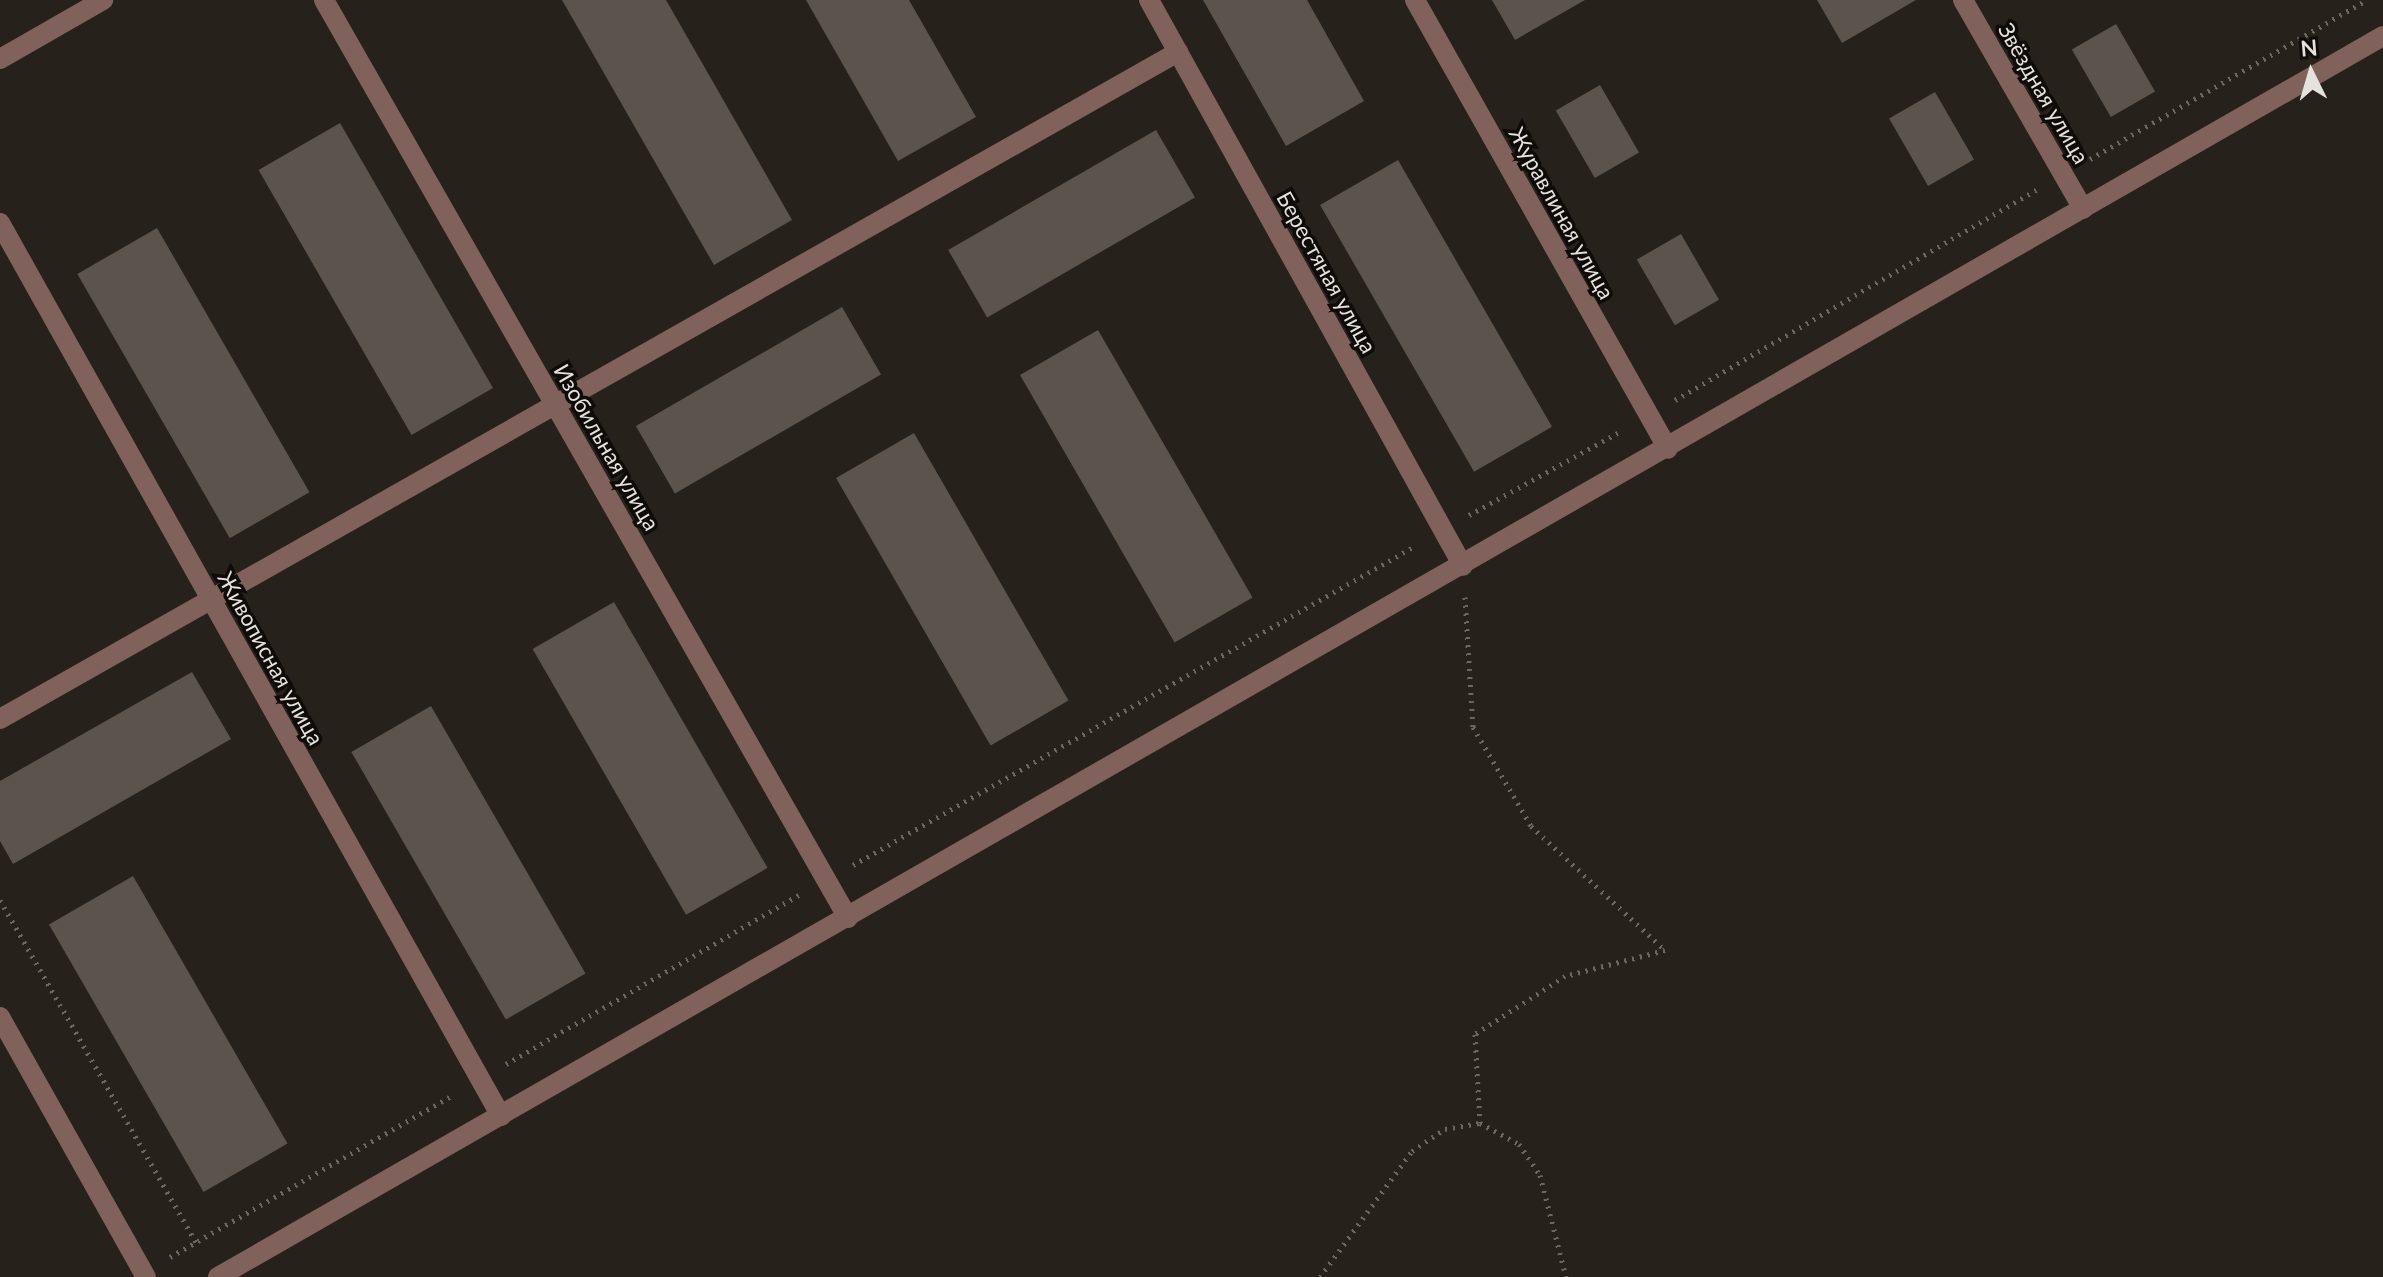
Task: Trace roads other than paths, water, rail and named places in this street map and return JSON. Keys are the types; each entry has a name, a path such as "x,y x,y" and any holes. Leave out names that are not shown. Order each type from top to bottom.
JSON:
{"street":[{"path":"0,59 103,0"},
{"name":"Изобильная улица","path":"324,0 848,918"},
{"name":"Берестяная улица","path":"1149,0 1463,566"},
{"name":"Журавлиная улица","path":"1415,0 1668,449"},
{"name":"Звёздная улица","path":"1963,0 2083,209"},
{"path":"218,1277 1668,449 2383,36"},
{"path":"0,719 1178,52"},
{"name":"Живописная улица","path":"0,223 501,1116"},
{"path":"0,1017 144,1274"}]}
